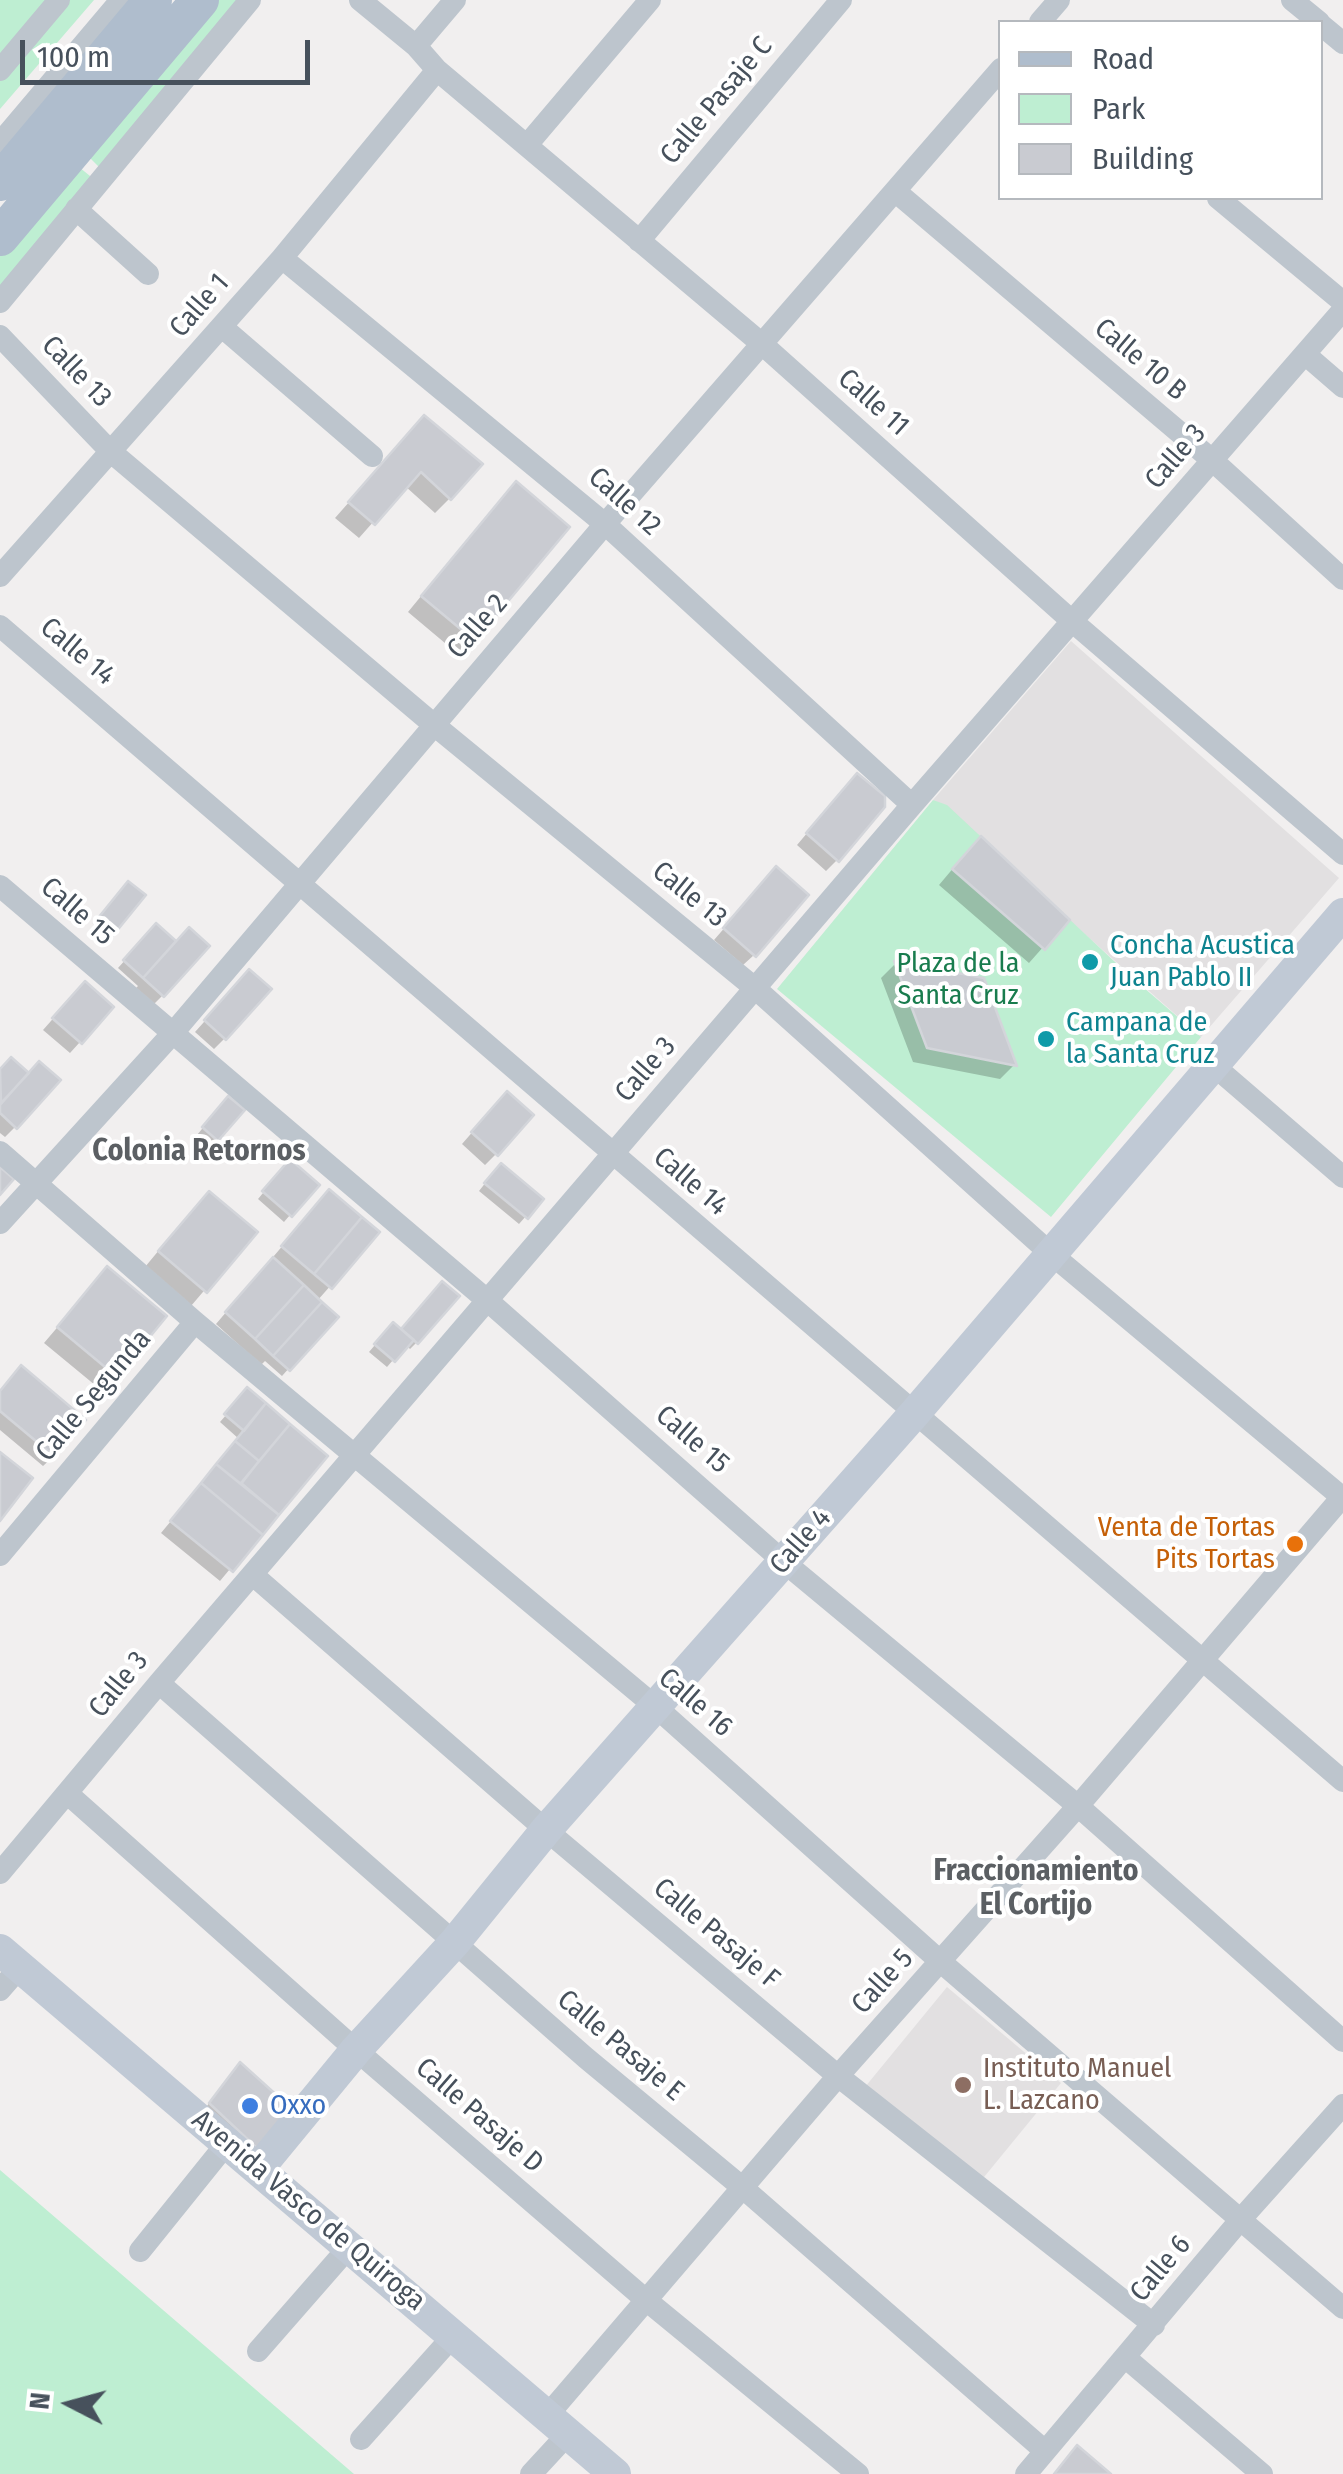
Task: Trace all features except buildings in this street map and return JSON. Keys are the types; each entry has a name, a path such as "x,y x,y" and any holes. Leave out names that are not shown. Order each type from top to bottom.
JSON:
{"main road":[{"path":"0,182 47,132 153,0"},
{"path":"0,238 47,132 200,0"}],"street":[{"path":"0,70 59,0"},
{"path":"0,143 47,132 121,0"},
{"path":"0,302 250,0"},
{"name":"Calle 11","path":"360,0 416,46 437,70 762,344 1074,622 1343,854"},
{"path":"416,46 455,0"},
{"path":"527,145 650,0"},
{"name":"Calle Pasaje C","path":"639,240 841,0"},
{"path":"1042,20 1059,0"},
{"path":"1292,0 1316,20"},
{"path":"1323,25 1343,42"},
{"name":"Calle 1","path":"0,576 282,258 437,70"},
{"name":"Calle 2","path":"0,1223 173,1034 433,724 998,71"},
{"path":"47,132 101,178"},
{"name":"Calle 10 B","path":"894,191 1212,460 1343,578"},
{"path":"1220,200 1343,302"},
{"path":"76,209 148,274"},
{"name":"Calle 12","path":"282,258 605,524 912,805"},
{"name":"Calle 3","path":"0,1873 158,1683 912,805 1343,310"},
{"path":"222,327 372,456"},
{"name":"Calle 13","path":"0,336 110,451 433,724 756,989 1050,1253 1343,1497"},
{"path":"1306,355 1343,387"},
{"name":"Calle 14","path":"0,626 1343,1781"},
{"name":"Calle 15","path":"0,886 488,1301 784,1562 1078,1806 1343,2042"},
{"name":"Calle 4","path":"258,2169 356,2050 455,1942 546,1830 914,1414 1343,914"},
{"path":"1213,1065 1343,1177"},
{"name":"Calle 16","path":"0,1152 195,1322 657,1708 940,1962 1343,2308"},
{"name":"Calle Segunda","path":"0,1555 195,1322"},
{"name":"Calle 5","path":"531,2474 556,2426 646,2300 1343,1497"},
{"name":"Calle Pasaje F","path":"253,1575 546,1830 838,2076 1154,2324"},
{"name":"Calle Pasaje E","path":"158,1683 586,2058 743,2188 1045,2451"},
{"name":"Calle Pasaje D","path":"68,1794 646,2300 858,2474"},
{"name":"Avenida Vasco de Quiroga","path":"7,1969 227,2143 615,2474"},
{"name":"Calle 6","path":"1026,2474 1343,2104"},
{"path":"140,2251 227,2143"},
{"path":"258,2350 349,2246"},
{"path":"361,2439 454,2335"},
{"path":"1126,2358 1262,2474"}],"shaded area":[{"path":"1071,641 1339,878 1201,1037 933,800"},
{"name":"Instituto Manuel L. Lazcano","path":"947,1987 1061,2083 980,2182 865,2087"}],"green space":[{"path":"0,0 94,0 0,109"},
{"path":"216,0 251,0 104,172 87,155"},
{"path":"74,163 95,180 0,292 0,255"},
{"name":"Plaza de la Santa Cruz","path":"933,800 947,805 1201,1037 1051,1217 777,989"},
{"path":"0,2170 354,2474 0,2474"}],"place":[{"name":"Concha Acustica Juan Pablo II","path":"1090,962"},
{"name":"Campana de la Santa Cruz","path":"1046,1039"},
{"name":"Venta de Tortas Pits Tortas","path":"1295,1544"},
{"name":"Instituto Manuel L. Lazcano","path":"963,2085"},
{"name":"Oxxo","path":"250,2106"}],"district":[{"name":"Colonia Retornos","path":"199,1152"},
{"name":"Fraccionamiento El Cortijo","path":"1036,1889"}]}
